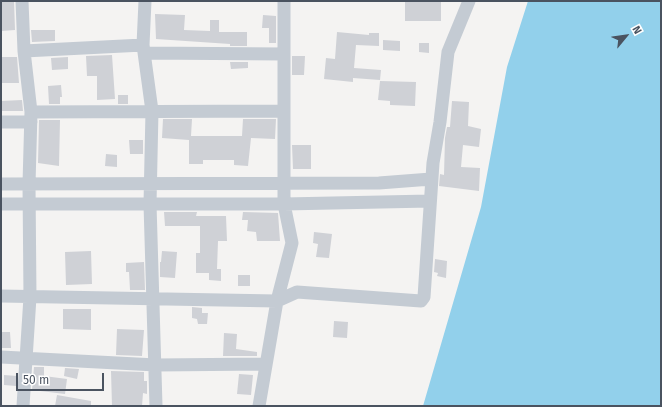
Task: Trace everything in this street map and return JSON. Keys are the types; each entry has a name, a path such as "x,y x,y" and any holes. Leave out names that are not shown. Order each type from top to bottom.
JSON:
{"street":[{"path":"22,1 24,51 31,117 29,184 30,297 23,406"},
{"path":"145,1 144,49 152,112 150,204 156,365 156,406"},
{"path":"259,406 277,301 292,243 284,204 284,1"},
{"path":"1,296 277,301 297,292 421,301 424,297 431,179 448,52 469,1"},
{"path":"24,51 144,49 284,54"},
{"path":"1,122 31,117 152,112 283,110"},
{"path":"1,184 379,183 431,179"},
{"path":"379,183 380,202"},
{"path":"1,204 30,206 430,201"},
{"path":"1,357 156,365 266,364"}],"water":[{"path":"528,1 661,1 661,406 423,406 481,207 507,67"}],"building":[{"path":"1,1 14,1 15,30 1,31"},
{"path":"405,1 441,1 441,21 405,21"},
{"path":"155,14 185,15 184,30 210,31 210,20 219,20 219,32 247,32 247,46 230,46 230,44 156,39"},
{"path":"263,15 276,16 276,43 269,43 269,28 262,28"},
{"path":"31,30 55,30 55,41 32,42"},
{"path":"337,32 369,35 369,33 379,33 379,46 356,45 354,68 381,70 380,80 353,78 353,82 324,79 326,58 335,59"},
{"path":"383,40 400,41 400,51 383,50"},
{"path":"419,43 429,43 429,53 419,52"},
{"path":"112,55 115,99 97,100 97,76 87,76 86,56"},
{"path":"292,56 305,56 304,75 292,75"},
{"path":"1,57 17,57 19,83 1,83"},
{"path":"68,57 68,69 52,70 51,58"},
{"path":"230,62 248,62 248,68 231,69"},
{"path":"380,81 416,82 415,106 390,105 390,101 378,100"},
{"path":"61,85 62,97 60,97 60,104 49,104 48,86"},
{"path":"118,95 128,95 128,104 118,104"},
{"path":"22,100 23,111 1,111 1,101"},
{"path":"452,101 469,102 468,126 481,129 479,147 463,145 461,167 480,168 479,191 439,186 440,174 444,175 445,138 447,127 450,127"},
{"path":"163,119 192,119 191,136 242,136 243,119 276,119 275,139 251,138 248,166 234,165 234,160 203,160 203,164 189,164 189,140 162,138"},
{"path":"39,120 60,120 59,166 38,163"},
{"path":"129,140 143,140 143,154 130,154"},
{"path":"292,145 311,145 311,169 293,169"},
{"path":"106,154 117,155 117,167 105,166"},
{"path":"164,212 197,212 196,216 226,216 227,241 218,241 217,269 221,269 221,281 209,280 209,273 196,273 196,253 200,253 200,226 165,226"},
{"path":"243,212 278,213 280,241 257,241 256,232 247,231 248,220 242,220"},
{"path":"314,232 332,234 329,258 316,257 318,244 313,243"},
{"path":"91,251 92,284 66,285 65,252"},
{"path":"162,251 177,252 175,278 160,277"},
{"path":"435,259 447,261 446,278 437,276 438,273 434,272"},
{"path":"144,262 145,290 130,290 129,272 126,272 126,263"},
{"path":"238,275 250,275 250,286 238,286"},
{"path":"192,307 202,308 202,313 208,313 207,324 198,324 197,319 192,318"},
{"path":"63,309 91,309 91,330 63,329"},
{"path":"334,321 348,322 347,338 333,337"},
{"path":"117,329 144,330 142,356 116,355"},
{"path":"1,332 10,332 11,348 1,348"},
{"path":"224,333 237,334 236,349 257,352 257,356 223,356"},
{"path":"34,367 44,367 44,376 67,379 65,394 32,390"},
{"path":"65,368 79,369 77,379 64,376"},
{"path":"111,371 144,372 144,381 147,381 147,394 143,393 142,406 112,406"},
{"path":"239,374 253,375 251,395 237,394"},
{"path":"4,375 17,376 16,386 4,385"},
{"path":"57,395 91,401 91,406 55,406"}]}
